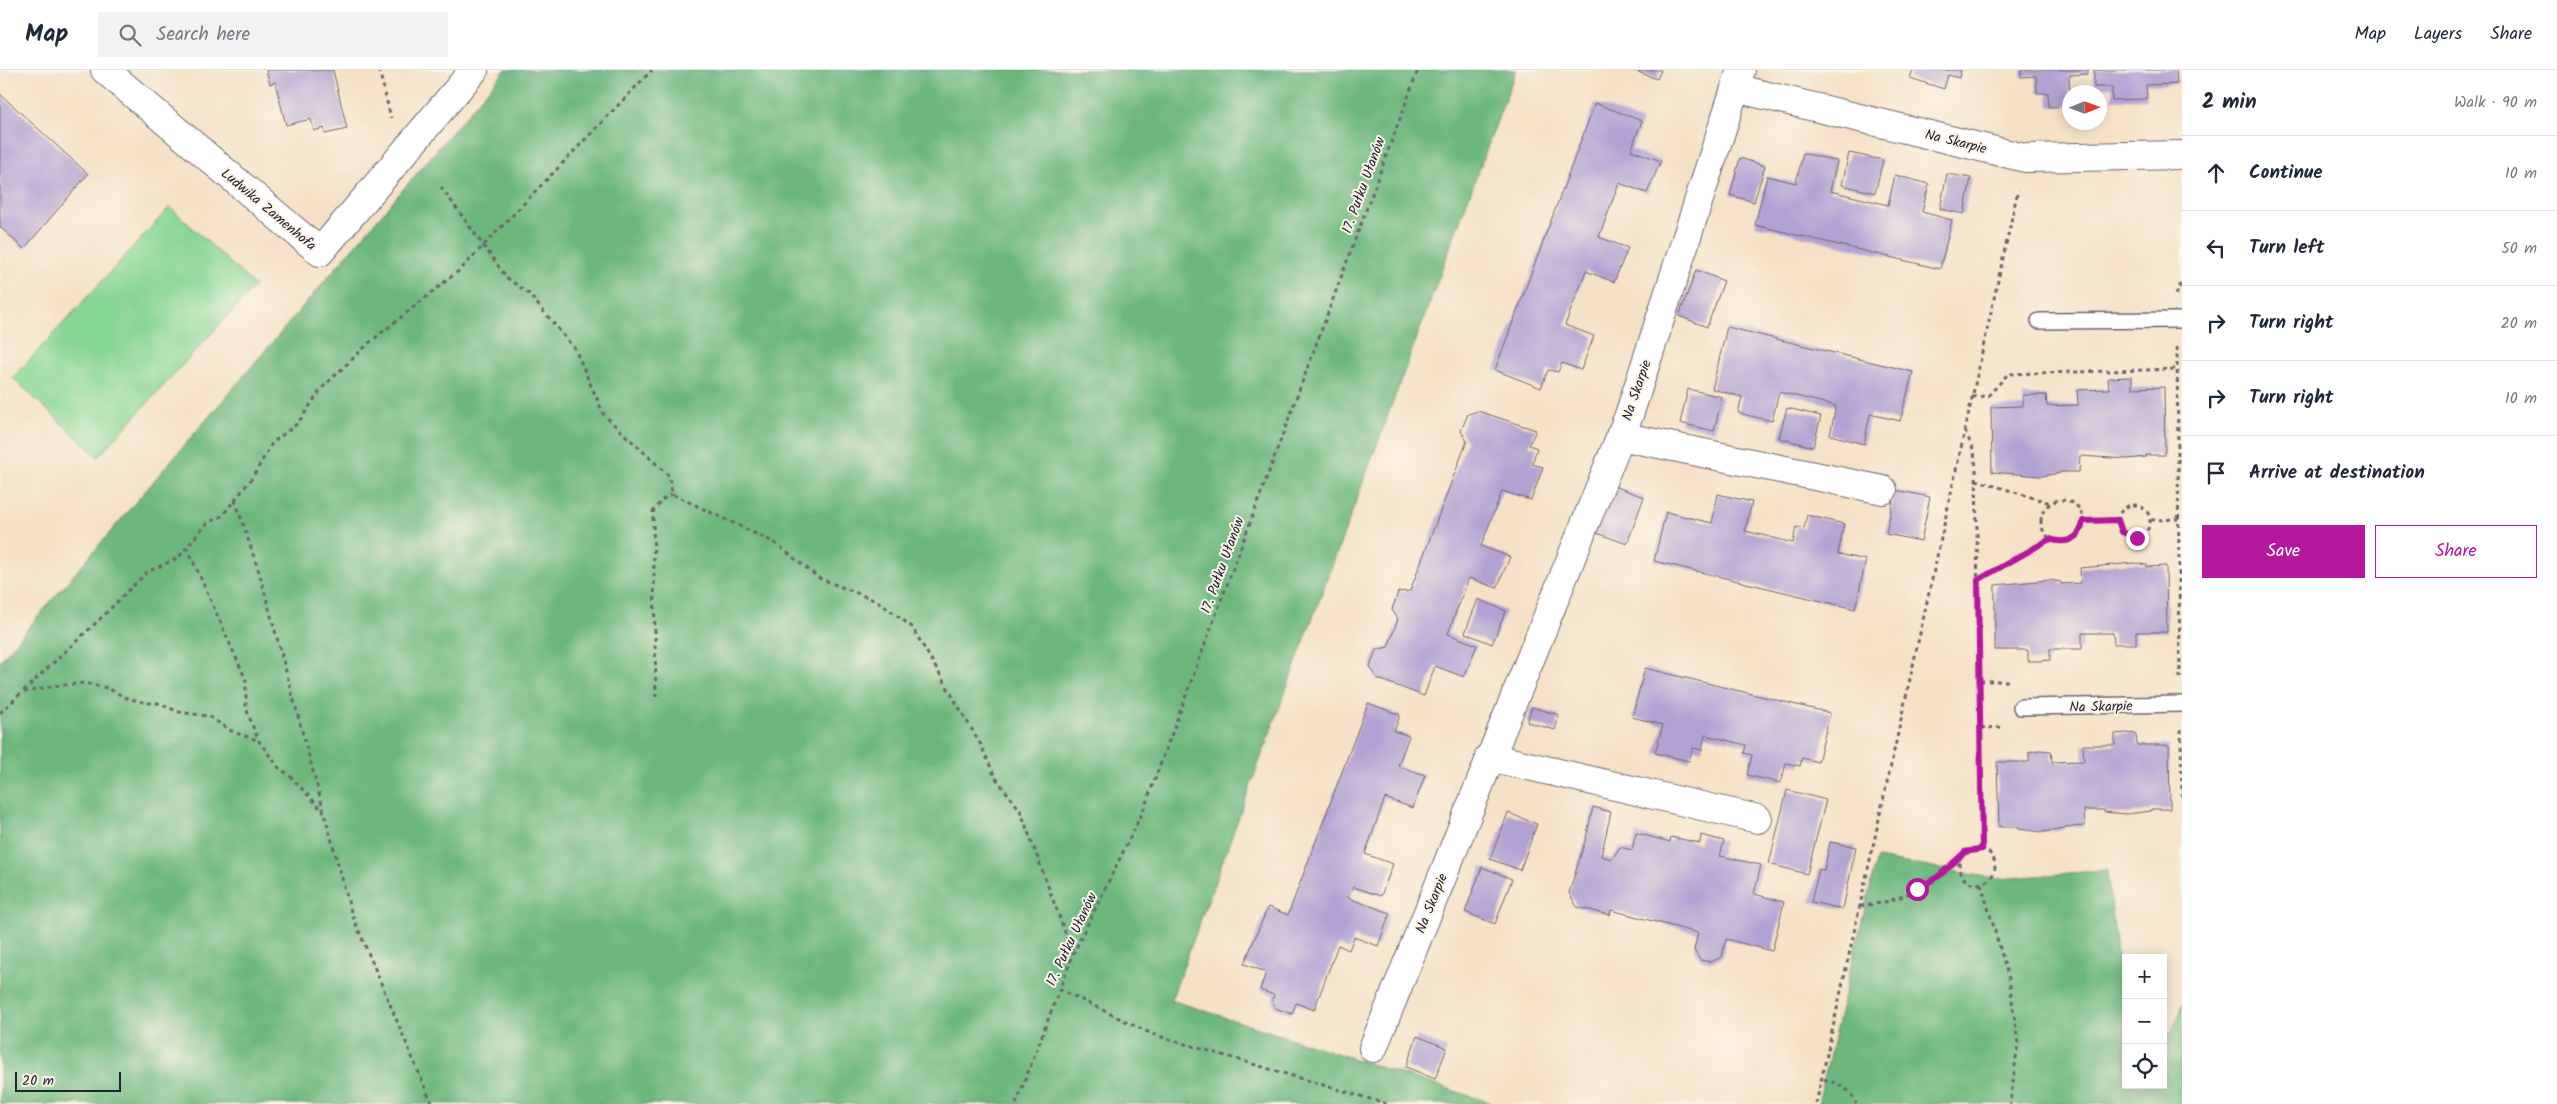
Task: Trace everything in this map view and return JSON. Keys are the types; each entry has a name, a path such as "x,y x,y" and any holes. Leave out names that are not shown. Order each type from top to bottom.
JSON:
{"street":[{"name":"Ludwika Zamenhofa","path":"105,70 320,252 474,70"},
{"name":"Na Skarpie","path":"1373,1048 1620,436 1738,79 2025,158 2182,155"},
{"name":"Na Skarpie","path":"1620,436 1883,490"},
{"path":"1489,757 1758,819"}],"lane":[{"path":"2039,321 2182,320"},
{"name":"Na Skarpie","path":"2021,708 2182,704"}],"path":[{"path":"379,70 393,125"},
{"path":"0,713 147,572 178,558 206,524 222,516 253,477 272,444 298,423 322,388 369,342 461,269 652,70"},
{"name":"17. Pułku Ułanów","path":"1016,1104 1073,954 1143,812 1418,70"},
{"path":"1816,1104 2025,158"},
{"path":"441,187 506,278 528,293 575,349 604,415 669,476 672,494"},
{"path":"2176,301 2176,291 2182,280"},
{"path":"2176,340 2180,687"},
{"path":"1972,397 1988,396 2008,374 2177,369"},
{"path":"1964,430 1974,451 1976,480 1982,849"},
{"path":"1976,480 2050,503 2064,500 2071,502 2081,512 2083,521 2080,532 2070,541 2063,542 2050,539 2042,528 2040,521 2042,514 2050,503"},
{"path":"672,494 775,543 819,578 879,602 912,627 981,745 995,777 1020,810 1073,954"},
{"path":"656,696 652,512 662,500 672,494"},
{"path":"235,499 260,575 351,912 432,1104"},
{"path":"2134,505 2144,508 2150,520 2146,533 2137,538 2122,532 2118,520 2124,508 2134,505"},
{"path":"2150,520 2178,519"},
{"path":"2083,521 2118,520"},
{"path":"1978,580 2050,539"},
{"path":"187,547 246,680 246,708 258,740 278,768 289,775 324,812"},
{"path":"23,692 54,686 86,683 107,688 126,698 146,703 158,703 179,712 208,716 233,732 258,740"},
{"path":"2181,726 2182,800"},
{"path":"1860,906 1898,899 1939,876 1971,850 1982,849 1987,852 1994,861 1994,873 1986,882 1974,884 1963,879 1959,868 1960,860"},
{"path":"1981,884 2009,979 2018,1044 2010,1104"},
{"path":"1059,989 1152,1034 1387,1104"},
{"path":"1824,1079 1843,1086 1852,1094 1856,1104"}],"green space":[{"path":"505,70 1516,70 1171,1000 1495,1104 0,1104 0,661"},
{"path":"170,207 255,286 98,457 13,378"},
{"path":"1877,858 1999,879 2107,870 2122,994 2122,1089 2167,1089 2167,1032 2171,1034 2182,1004 2182,1104 1818,1104"}],"building":[{"path":"266,70 333,70 347,129 325,134 324,128 314,131 311,119 286,125 275,82 270,84"},
{"path":"1633,70 1661,70 1657,79"},
{"path":"1913,70 1961,70 1959,78 1948,75 1944,89 1910,78"},
{"path":"2021,70 2088,70 2088,74 2069,75 2069,85 2062,85 2062,106 2049,107 2048,93 2037,93 2036,76 2021,77"},
{"path":"2094,70 2176,70 2177,84 2146,85 2147,99 2112,100 2112,87 2094,85"},
{"path":"0,94 88,174 24,249 0,227"},
{"path":"1595,103 1642,121 1631,150 1661,161 1647,193 1619,183 1599,237 1628,248 1614,282 1586,271 1565,325 1594,336 1581,370 1562,363 1558,372 1548,370 1541,388 1495,370"},
{"path":"1803,153 1837,161 1830,191 1888,205 1895,175 1929,184 1922,212 1952,220 1940,269 1755,225 1767,176 1796,183"},
{"path":"1849,153 1883,160 1875,193 1842,185"},
{"path":"1740,158 1765,166 1754,202 1730,195"},
{"path":"1947,174 1971,178 1964,214 1940,209"},
{"path":"1696,270 1724,281 1707,327 1679,316"},
{"path":"1727,327 1913,372 1900,421 1870,414 1864,444 1830,435 1836,406 1808,399 1779,392 1772,421 1738,413 1742,397 1712,389"},
{"path":"2132,377 2132,388 2164,387 2165,455 2146,455 2146,457 2128,459 2080,456 2079,472 2060,472 2041,476 1992,472 1991,407 2023,406 2023,395 2046,395 2047,406 2078,405 2077,390 2109,389 2108,378"},
{"path":"1688,389 1722,397 1714,431 1680,423"},
{"path":"1787,408 1821,416 1813,447 1779,438"},
{"path":"1478,411 1536,430 1529,445 1537,448 1532,464 1543,467 1531,500 1502,491 1481,546 1510,557 1497,588 1469,578 1458,606 1448,634 1477,645 1464,677 1435,666 1424,696 1376,678 1370,666 1376,650 1388,647 1398,619 1392,610 1398,592 1410,591 1467,441 1461,431 1468,414"},
{"path":"1614,486 1644,497 1627,544 1597,533"},
{"path":"1895,490 1930,497 1921,541 1886,534"},
{"path":"1718,494 1752,502 1745,531 1793,543 1796,527 1804,529 1807,515 1844,524 1838,554 1866,560 1855,609 1654,561 1666,512 1712,523"},
{"path":"2134,563 2147,565 2147,567 2166,566 2167,632 2136,632 2136,644 2114,644 2113,633 2082,633 2082,649 2050,649 2050,660 2028,661 2028,650 1995,650 1995,585 2049,580 2061,582 2061,584 2081,583 2080,568"},
{"path":"1478,599 1506,611 1492,644 1465,633"},
{"path":"1645,668 1830,713 1818,762 1802,758 1800,766 1786,763 1781,783 1747,775 1752,755 1744,753 1746,745 1705,735 1702,750 1693,748 1689,761 1655,753 1663,725 1632,717"},
{"path":"1368,703 1400,715 1394,731 1409,736 1398,766 1425,775 1413,808 1385,798 1365,854 1393,864 1381,896 1353,887 1348,898 1390,913 1378,946 1354,937 1349,950 1338,945 1314,1010 1296,1003 1292,1014 1275,1008 1272,1001 1274,995 1260,990 1266,972 1244,964 1268,907 1288,915"},
{"path":"1532,707 1559,715 1555,730 1527,722"},
{"path":"2115,734 2136,734 2137,745 2169,745 2170,809 2151,809 2151,811 2127,814 2104,812 2104,810 2084,810 2085,826 2065,827 2065,829 2042,832 2018,829 2018,827 1999,827 1997,762 2029,762 2029,752 2040,750 2051,751 2052,762 2084,761 2083,745 2115,745"},
{"path":"1787,790 1826,800 1807,874 1769,864"},
{"path":"1593,807 1611,812 1601,856 1612,859 1620,847 1632,850 1636,833 1670,842 1671,837 1700,843 1701,835 1724,841 1720,856 1761,865 1754,894 1784,902 1772,951 1726,939 1722,957 1711,962 1700,960 1694,950 1698,933 1611,910 1610,915 1577,907 1569,893 1586,838"},
{"path":"1508,813 1537,824 1520,870 1490,859"},
{"path":"1830,842 1856,847 1843,909 1811,902 1819,869 1824,870"},
{"path":"1482,867 1512,879 1495,924 1465,912"},
{"path":"1417,1036 1447,1048 1435,1079 1406,1067"}],"route":[{"path":"1917,889 1939,876 1960,860 1965,852 1982,849 1982,728 1978,580 2050,539 2057,542 2070,541 2080,532 2083,521 2118,520 2119,528 2126,536 2137,538"}]}
